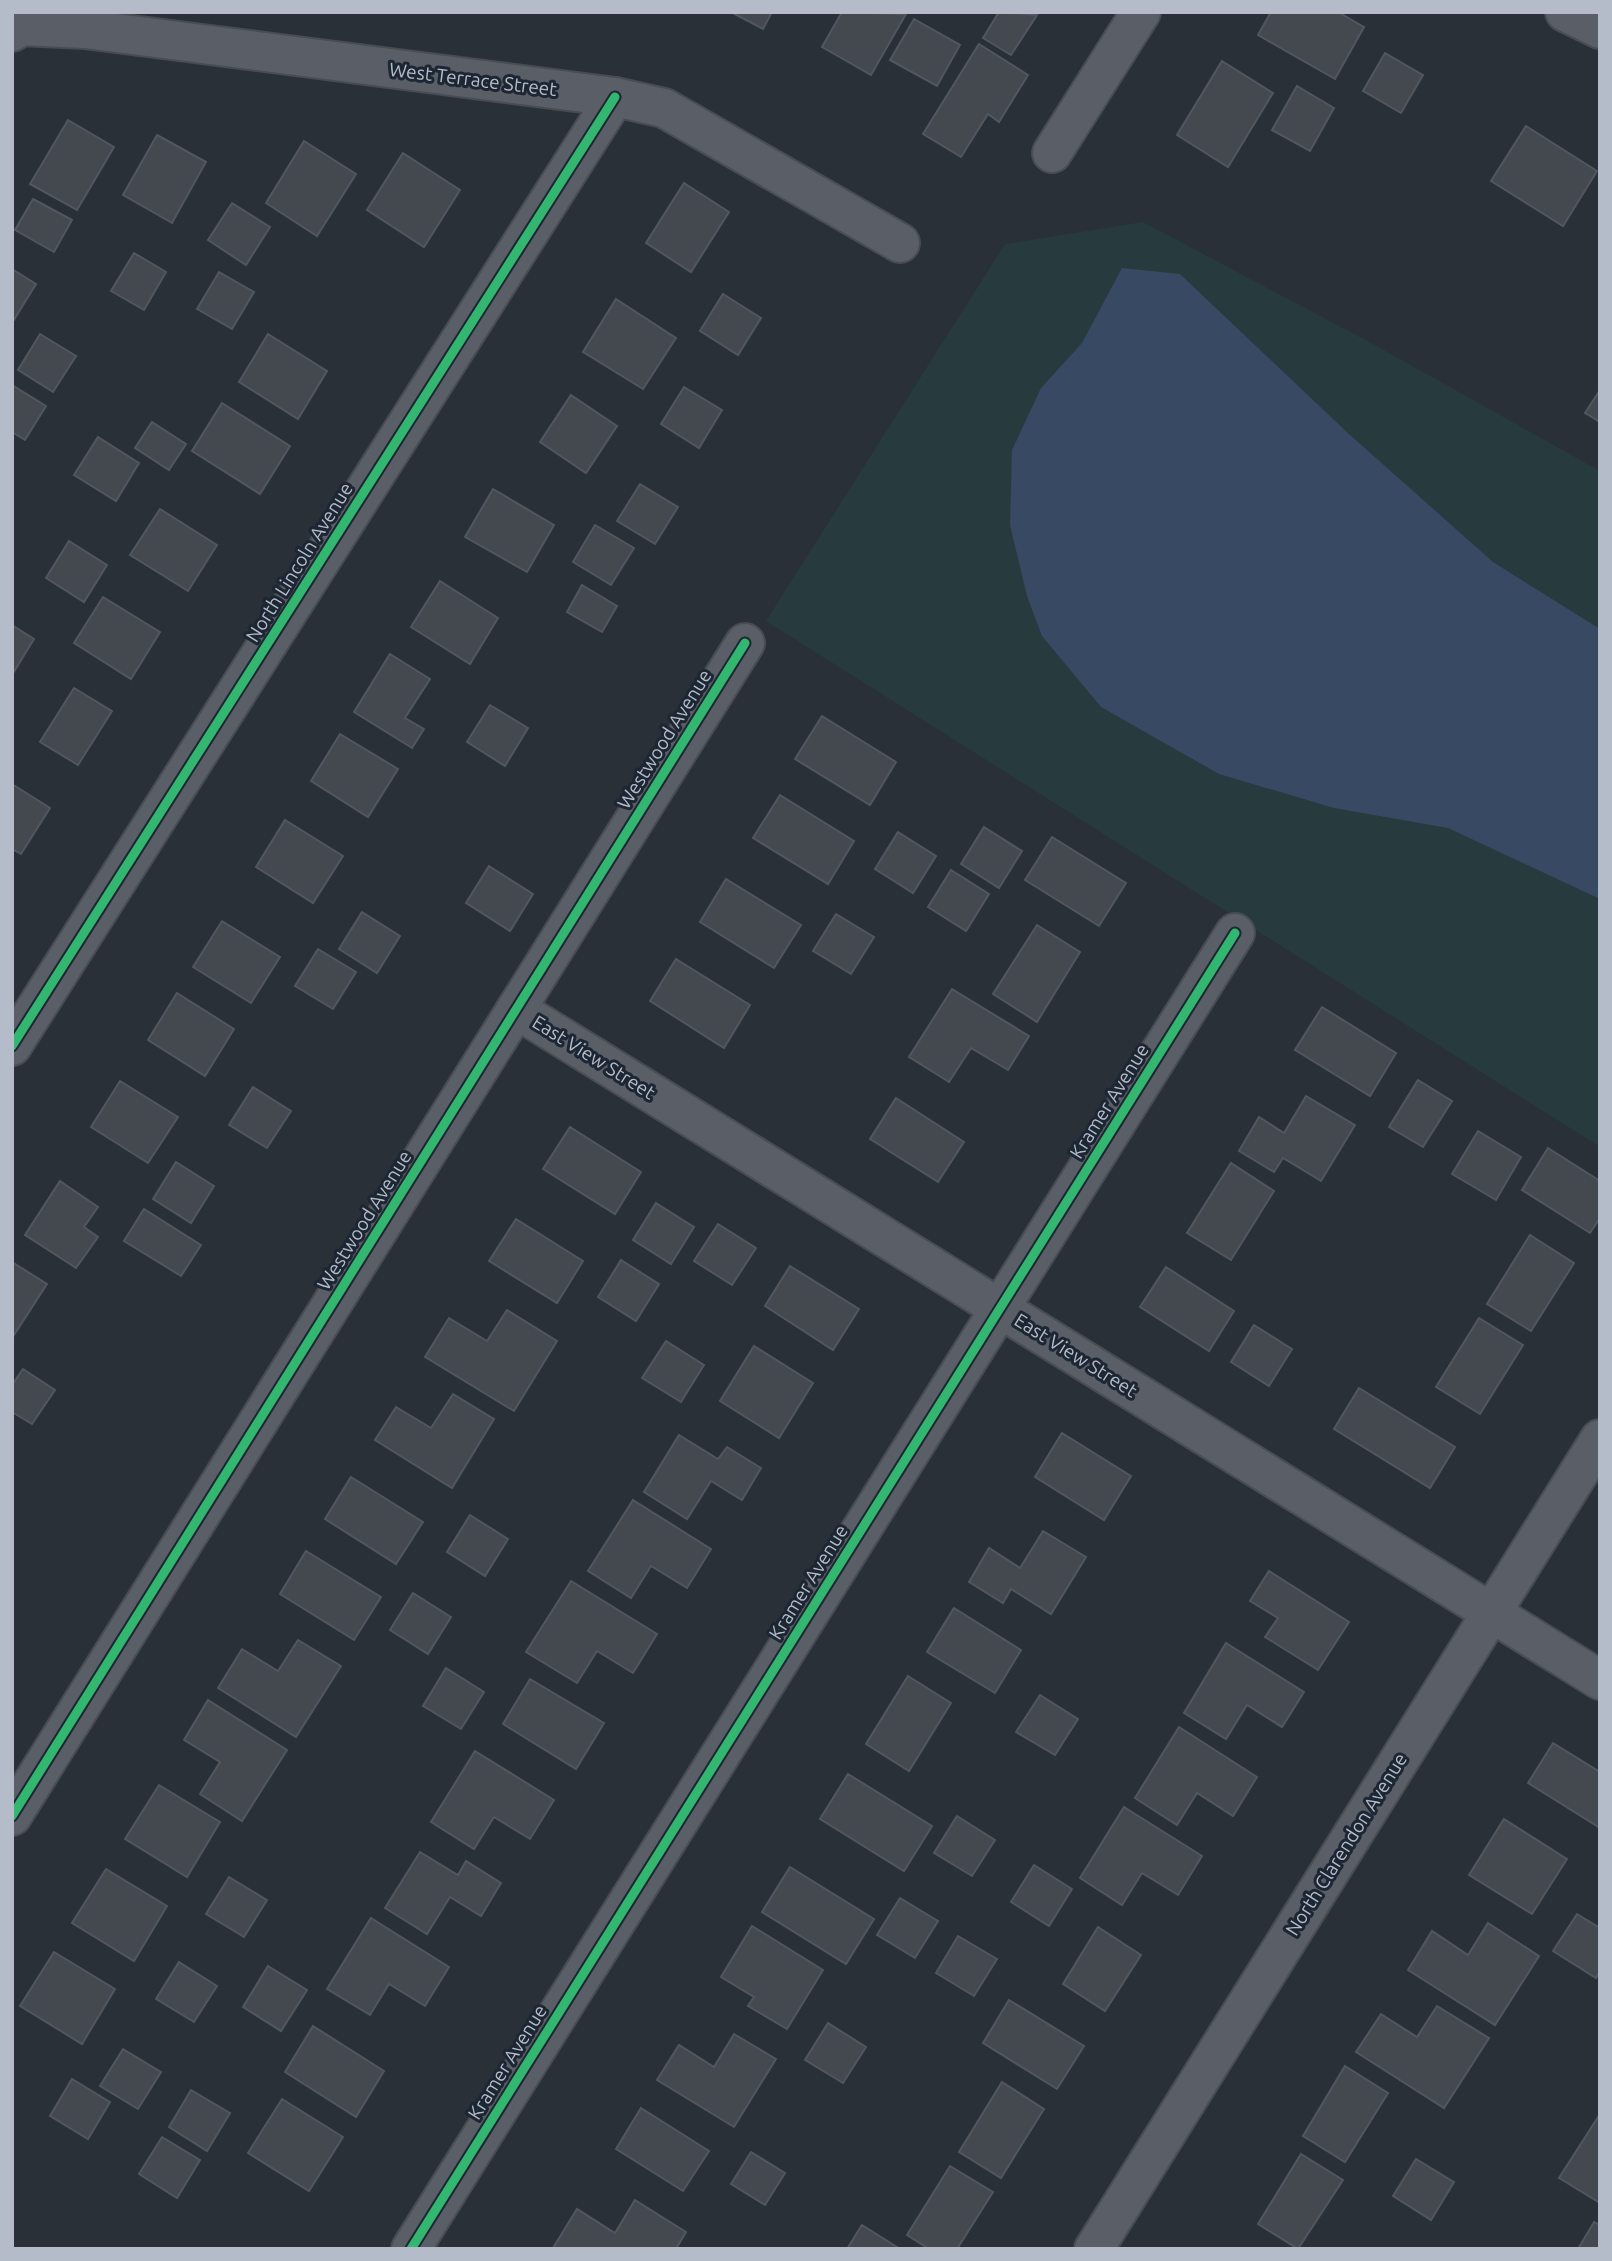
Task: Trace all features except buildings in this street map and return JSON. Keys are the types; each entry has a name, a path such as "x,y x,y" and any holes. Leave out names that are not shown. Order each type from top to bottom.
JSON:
{"street":[{"path":"1052,153 1141,12"},
{"path":"1565,12 1600,29"},
{"name":"West Terrace Street","path":"12,32 21,26 85,29 615,97 664,108 900,243"},
{"name":"North Lincoln Avenue","path":"12,1046 615,97"},
{"name":"Westwood Avenue","path":"12,1816 745,643"},
{"name":"Kramer Avenue","path":"411,2249 1235,933"},
{"name":"East View Street","path":"516,1009 1600,1680"},
{"name":"North Clarendon Avenue","path":"1094,2249 1600,1439"}],"green space":[{"path":"1143,222 1373,344 1600,471 1600,1147 766,621 1005,244"}],"water":[{"path":"1122,268 1180,274 1350,435 1493,562 1600,629 1600,899 1448,828 1334,808 1219,774 1101,707 1042,636 1027,596 1010,525 1012,450 1041,388 1082,343"}],"cycle path":[{"path":"12,1046 615,97"},
{"path":"12,1816 745,643"},
{"path":"411,2249 1235,933"}]}
